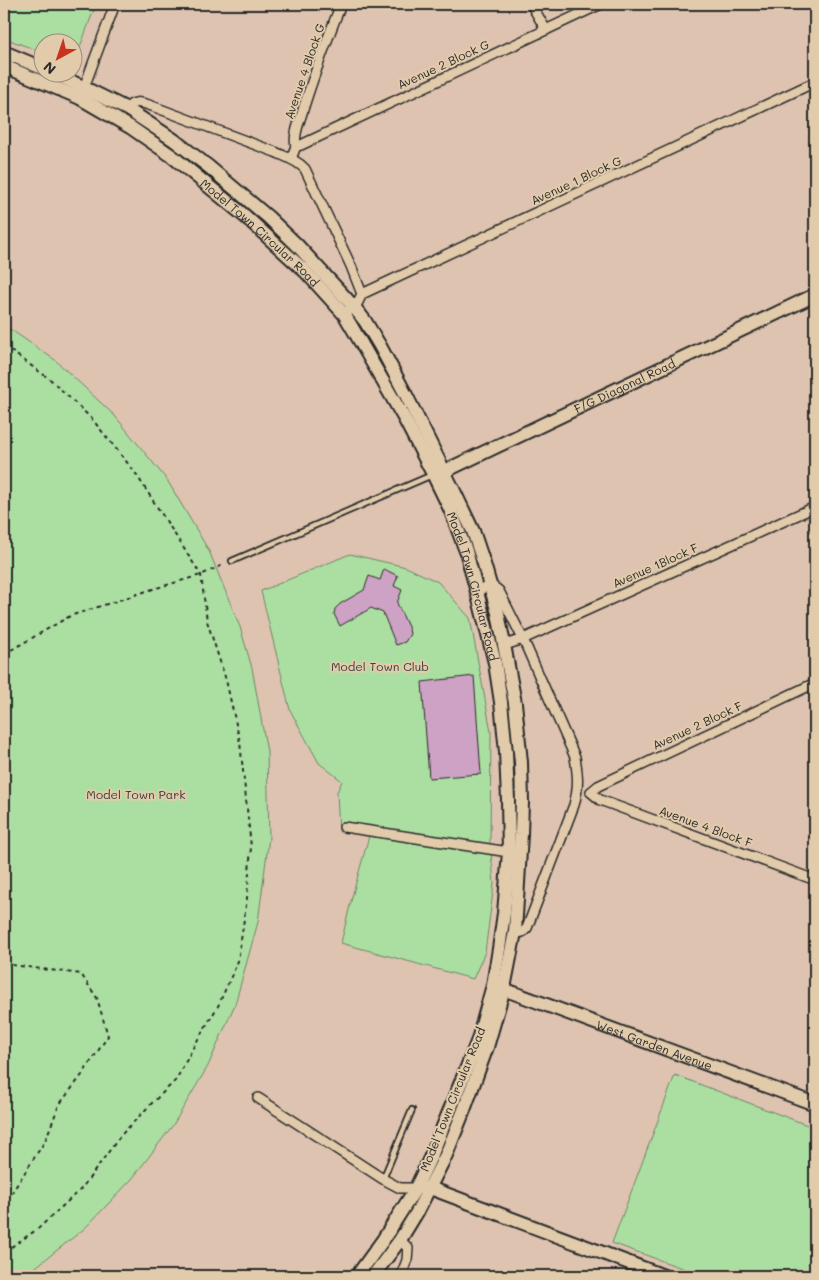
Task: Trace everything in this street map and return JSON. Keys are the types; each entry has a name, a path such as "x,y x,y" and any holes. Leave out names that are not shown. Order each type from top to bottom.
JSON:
{"main road":[{"path":"4,52 32,64"},
{"name":"Model Town Circular Road","path":"4,66 127,109 174,140 242,194 297,245 348,311 353,329 404,418 473,531 491,587 516,703 521,762 521,841 515,932 478,1040 432,1154 416,1188 383,1240 356,1276"},
{"name":"Model Town Circular Road","path":"66,82 172,156 204,182 246,217 348,311"},
{"name":"F/G Diagonal Road","path":"439,473 815,295"},
{"name":"Model Town Circular Road","path":"373,1276 418,1212 446,1155 471,1092 487,1047 498,986 504,913 508,852 507,781 501,702 495,663 466,551 439,473"},
{"name":"West Garden Avenue","path":"498,986 815,1104"},
{"path":"416,1188 430,1188 664,1276"}],"street":[{"path":"82,93 115,4"},
{"name":"Avenue 4 Block G","path":"291,159 296,146 296,134 309,89 341,4"},
{"path":"533,4 546,30"},
{"name":"Avenue 2 Block G","path":"296,146 601,4"},
{"name":"Avenue 1 Block G","path":"362,294 815,82"},
{"path":"127,109 132,103 152,106 291,159 305,169 351,266 362,294 358,304 348,311"},
{"name":"Avenue 1Block F","path":"505,646 815,507"},
{"path":"476,589 491,587 499,591 523,639 575,756 578,776 578,791 574,805 526,928 524,932 515,932"},
{"name":"Avenue 2 Block F","path":"591,792 598,786 815,683"},
{"path":"578,791 591,792"},
{"name":"Avenue 4 Block F","path":"591,792 600,800 815,880"},
{"path":"344,827 508,852"},
{"path":"258,1098 383,1179 400,1188 416,1188"},
{"path":"400,1240 408,1248 401,1276"}],"lane":[{"path":"232,561 439,473"},
{"path":"383,1179 412,1110"}],"path":[{"path":"4,346 51,380 92,419 134,471 202,575 208,621 226,680 240,742 251,847 247,898 238,961 218,1006 176,1080 122,1135 82,1188 39,1228 4,1252"},
{"path":"4,654 70,616 202,575 232,561"},
{"path":"4,964 81,974 97,998 108,1036 82,1075 59,1104 45,1141 4,1205"}],"green space":[{"path":"4,4 96,4 82,42 82,32 32,32 32,48 4,38"},
{"name":"Model Town Park","path":"4,325 55,360 115,416 167,480 209,551 240,627 252,668 267,752 269,837 258,922 235,1004 208,1066 173,1125 132,1179 85,1228 22,1276 4,1276"},
{"name":"Model Town Club","path":"350,554 406,567 438,582 470,618 491,732 490,842 494,884 485,952 473,979 341,943 371,829 339,832 337,792 342,781 319,763 290,710 261,591"},
{"path":"675,1075 815,1128 815,1276 704,1276 612,1243"}],"building":[{"path":"384,569 398,576 394,586 402,590 397,603 410,634 405,642 396,645 383,613 371,608 340,626 334,614 335,609 340,604 364,590 369,576 380,580"},
{"path":"474,676 481,774 429,778 422,682"}]}
